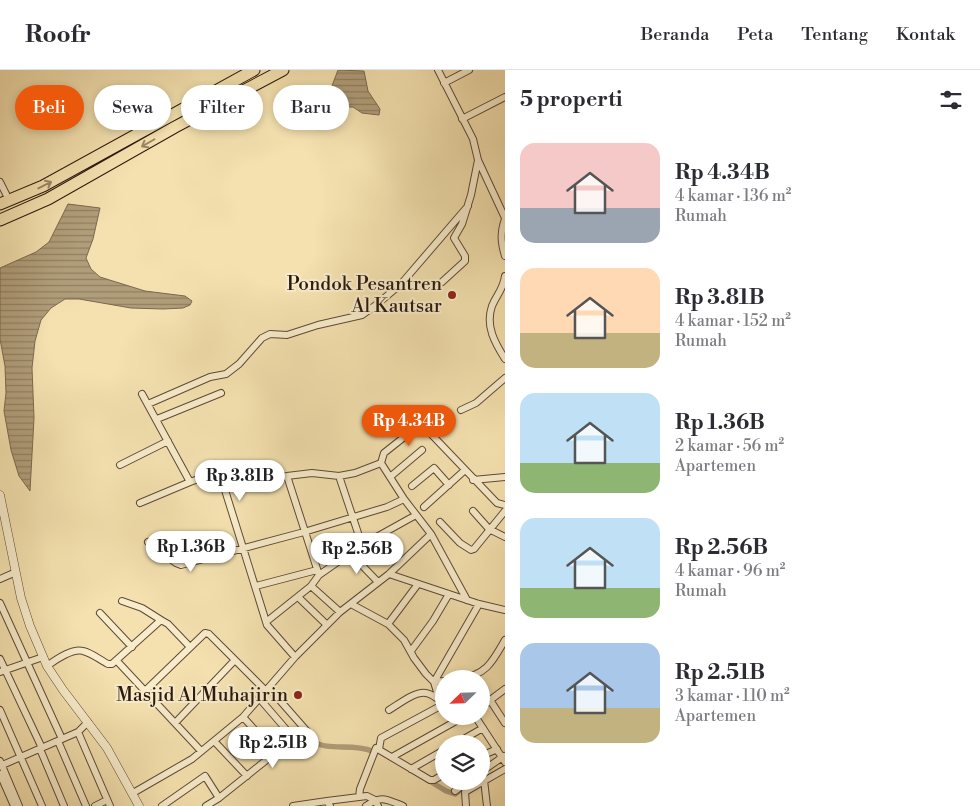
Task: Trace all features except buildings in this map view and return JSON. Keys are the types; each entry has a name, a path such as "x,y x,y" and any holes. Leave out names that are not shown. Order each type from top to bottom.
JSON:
{"highway":[{"path":"4,202 43,186 254,70"},
{"path":"0,220 48,199 175,127 283,70"}],"street":[{"path":"438,70 473,139 478,160 505,219 502,228 501,244 505,256"},
{"path":"444,83 469,70"},
{"path":"462,119 505,98"},
{"path":"442,282 465,261 465,256 454,238 462,224 468,206 478,160"},
{"path":"0,182 4,202"},
{"path":"148,404 210,377 226,374 262,338 270,334 287,335 318,325 362,315 401,284 468,206"},
{"path":"505,276 503,287 492,307 490,327 494,343 505,359"},
{"path":"461,410 476,403 505,378"},
{"path":"157,419 221,393"},
{"path":"142,394 190,482"},
{"path":"422,423 384,454 381,463 404,499 431,534 467,600"},
{"path":"432,435 473,480 498,503 505,505"},
{"path":"120,465 168,441"},
{"path":"390,478 422,450"},
{"path":"221,478 287,476 312,473 338,476 355,473 381,463"},
{"path":"412,486 434,468 449,485"},
{"path":"424,507 465,470"},
{"path":"140,504 190,482 218,473 267,625 296,657"},
{"path":"266,622 311,586 318,572 287,476"},
{"path":"338,476 362,545"},
{"path":"473,480 505,477"},
{"path":"0,495 16,572 30,626 47,666 62,690 107,748 139,806"},
{"path":"148,542 181,565 304,532 388,506 404,499"},
{"path":"440,522 460,543 471,550 474,549 505,510"},
{"path":"473,511 489,529 505,537"},
{"path":"256,586 318,572 351,554 362,545 416,516"},
{"path":"133,793 177,768 243,717 296,657 340,612 389,574 431,534"},
{"path":"351,554 378,582"},
{"path":"0,579 16,572"},
{"path":"389,574 479,604 505,610"},
{"path":"388,624 418,584"},
{"path":"311,586 340,612"},
{"path":"411,651 450,594"},
{"path":"298,596 327,625"},
{"path":"122,601 142,608 168,624 190,647"},
{"path":"0,603 60,740 86,806"},
{"path":"351,604 388,624 404,640 414,658 435,685"},
{"path":"434,682 479,604"},
{"path":"100,613 132,648"},
{"path":"47,666 63,656 79,650 108,664 117,661 161,620"},
{"path":"145,691 204,633 267,689 312,737"},
{"path":"484,670 495,658 505,640"},
{"path":"2,672 43,657"},
{"path":"0,659 2,672 41,748 64,806"},
{"path":"117,661 201,751"},
{"path":"175,723 234,661"},
{"path":"505,688 490,700 505,723"},
{"path":"389,710 423,692 435,698"},
{"path":"259,698 298,742"},
{"path":"379,749 381,738 435,709"},
{"path":"0,710 42,806"},
{"path":"206,806 219,798 274,754 274,751 243,717"},
{"path":"20,806 1,764 78,732 88,722"},
{"path":"392,758 449,725"},
{"path":"481,725 504,759 490,767"},
{"path":"471,735 483,728"},
{"path":"78,732 109,803 95,806"},
{"path":"214,741 247,776"},
{"path":"379,749 431,780 435,778"},
{"path":"359,797 374,750 379,749"},
{"path":"490,752 497,749"},
{"path":"411,769 435,755"},
{"path":"490,777 505,769"},
{"path":"0,774 14,806"},
{"path":"162,806 205,776 219,798"},
{"path":"466,806 465,793 469,790"},
{"path":"485,790 487,806"},
{"path":"293,806 328,804 369,796 377,803"},
{"path":"366,806 383,799 403,806"}],"shaded area":[{"path":"338,70 364,71 368,91 380,109 379,115 362,113 353,107 349,107 349,85 332,85"},
{"path":"68,204 100,208 93,239 86,258 91,269 100,277 145,291 185,296 192,301 190,305 183,308 163,309 131,308 79,299 65,299 51,308 41,320 35,341 32,368 34,418 30,491 19,476 11,450 4,411 6,393 5,366 0,339 0,268 36,252 49,242"}],"waterway":[{"path":"314,742 326,746 357,747 372,751"},
{"path":"428,780 435,784"},
{"path":"444,790 455,794 460,790"}],"place":[{"name":"Pondok Pesantren Al Kautsar","path":"452,295"},
{"name":"Masjid Al Muhajirin","path":"298,695"}]}
